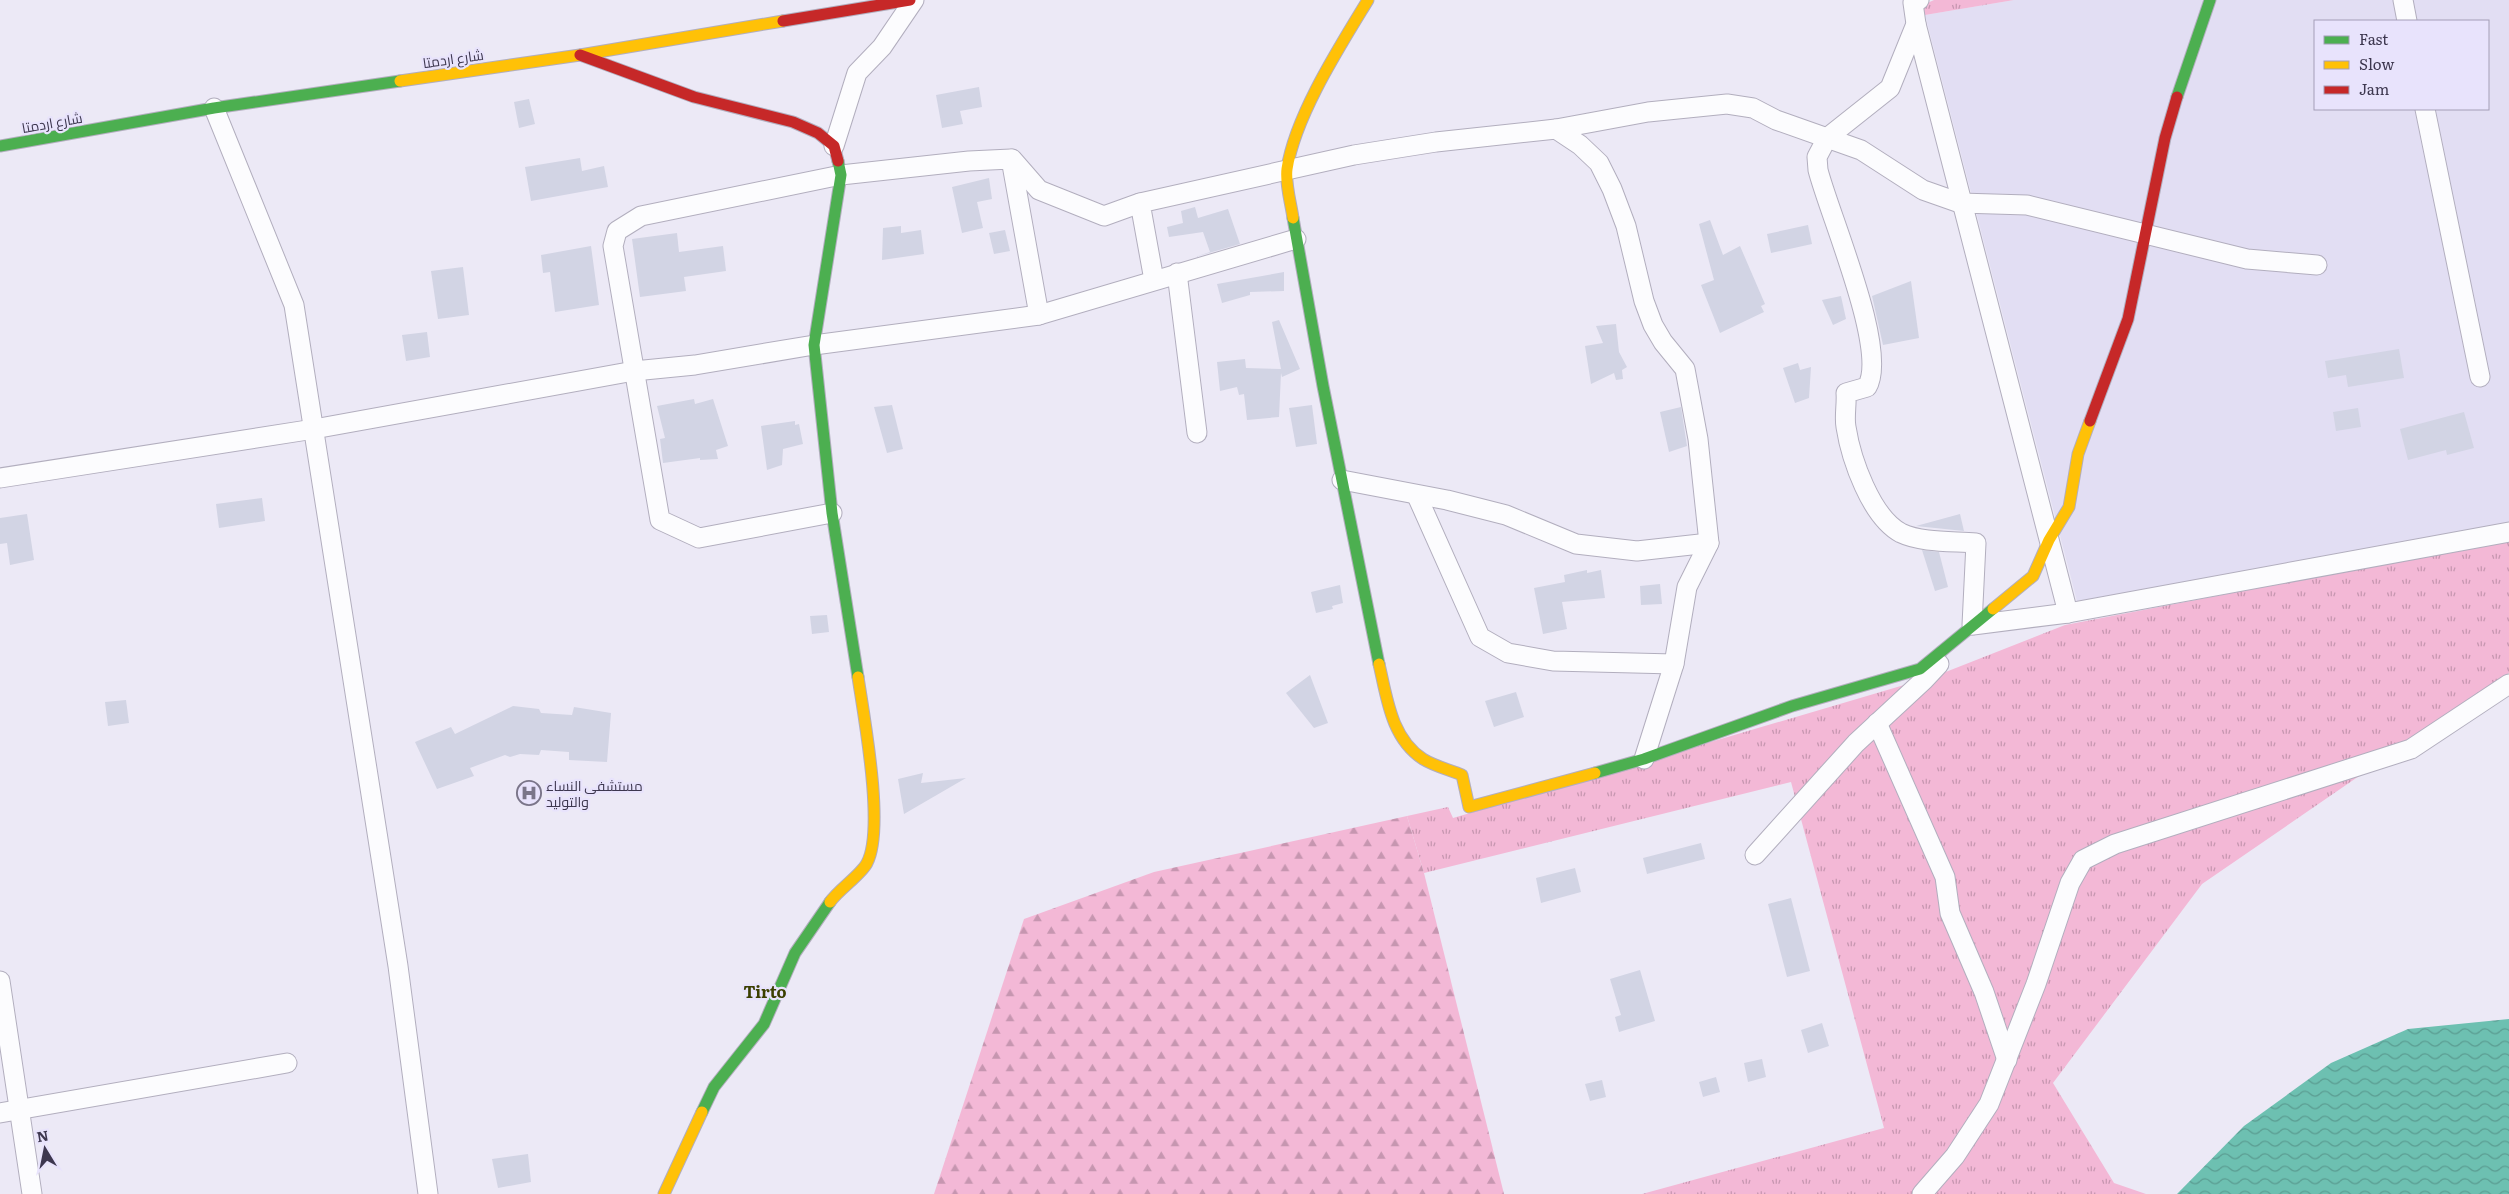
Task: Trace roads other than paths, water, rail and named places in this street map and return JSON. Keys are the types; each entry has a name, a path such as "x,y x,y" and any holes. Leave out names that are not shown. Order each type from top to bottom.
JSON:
{"street":[{"name":"شارع اردمتا","path":"0,146 214,108 580,56 910,0"},
{"path":"664,1194 714,1087 764,1024 795,953 836,893 867,864 875,830 867,736 832,513 814,345 842,175 834,146 857,73 882,47 914,0"},
{"path":"1368,0 1329,66 1300,128 1287,170 1296,239 1342,480 1377,655 1393,722 1404,741 1423,759 1462,775 1469,807 1644,759 1792,706 1920,669 2033,576 2049,540 2069,507 2078,454 2128,319 2147,234 2164,138 2210,0"},
{"path":"1919,0 1913,3 1916,24 1960,202 2068,613"},
{"path":"2403,0 2407,20"},
{"path":"1755,855 1856,743 1924,680 1972,625 1976,543 1925,539 1901,532 1880,515 1869,497 1850,450 1845,424 1846,393 1867,387 1871,380 1872,364 1858,290 1818,170 1818,157 1827,138 1890,88 1916,24"},
{"path":"580,56 694,97 793,122 818,133 834,146"},
{"path":"1011,158 1039,190 1104,216 1140,203 1354,155 1436,142 1556,128 1648,112 1727,104 1753,108 1776,120 1861,150 1922,190 1960,202 2027,205 2247,259 2317,265"},
{"path":"214,108 294,304 398,966 428,1194"},
{"path":"2425,110 2480,377"},
{"path":"1556,128 1580,145 1599,163 1612,189 1626,226 1644,301 1663,342 1685,368 1698,439 1709,543 1687,587 1674,664 1644,759"},
{"path":"832,513 699,538 660,520 613,246 617,231 641,216 842,175 1011,158"},
{"path":"1011,158 1039,315"},
{"path":"1140,203 1154,280"},
{"path":"0,478 314,429 634,371 695,365 814,345 1039,315 1296,239"},
{"path":"1178,273 1197,433"},
{"path":"1342,480 1417,496 1447,500 1506,515 1576,544 1637,551 1709,543"},
{"path":"1417,496 1480,637 1508,653 1553,661 1674,664"},
{"path":"1972,625 2068,613 2509,532"},
{"path":"1922,1194 1955,1156 1989,1104 2007,1060 2070,884 2083,860 2115,844 2411,749 2509,684"},
{"path":"1877,723 1945,877 1950,913 1984,992 2007,1060"},
{"path":"0,980 32,1194"},
{"path":"0,1113 286,1063"}],"water":[{"path":"2509,1019 2509,1194 2177,1194 2244,1126 2331,1063 2408,1029"}],"place":[{"name":"مستشفى النساء والتوليد","path":"529,793"}],"district":[{"name":"Tirto","path":"765,991"}]}
